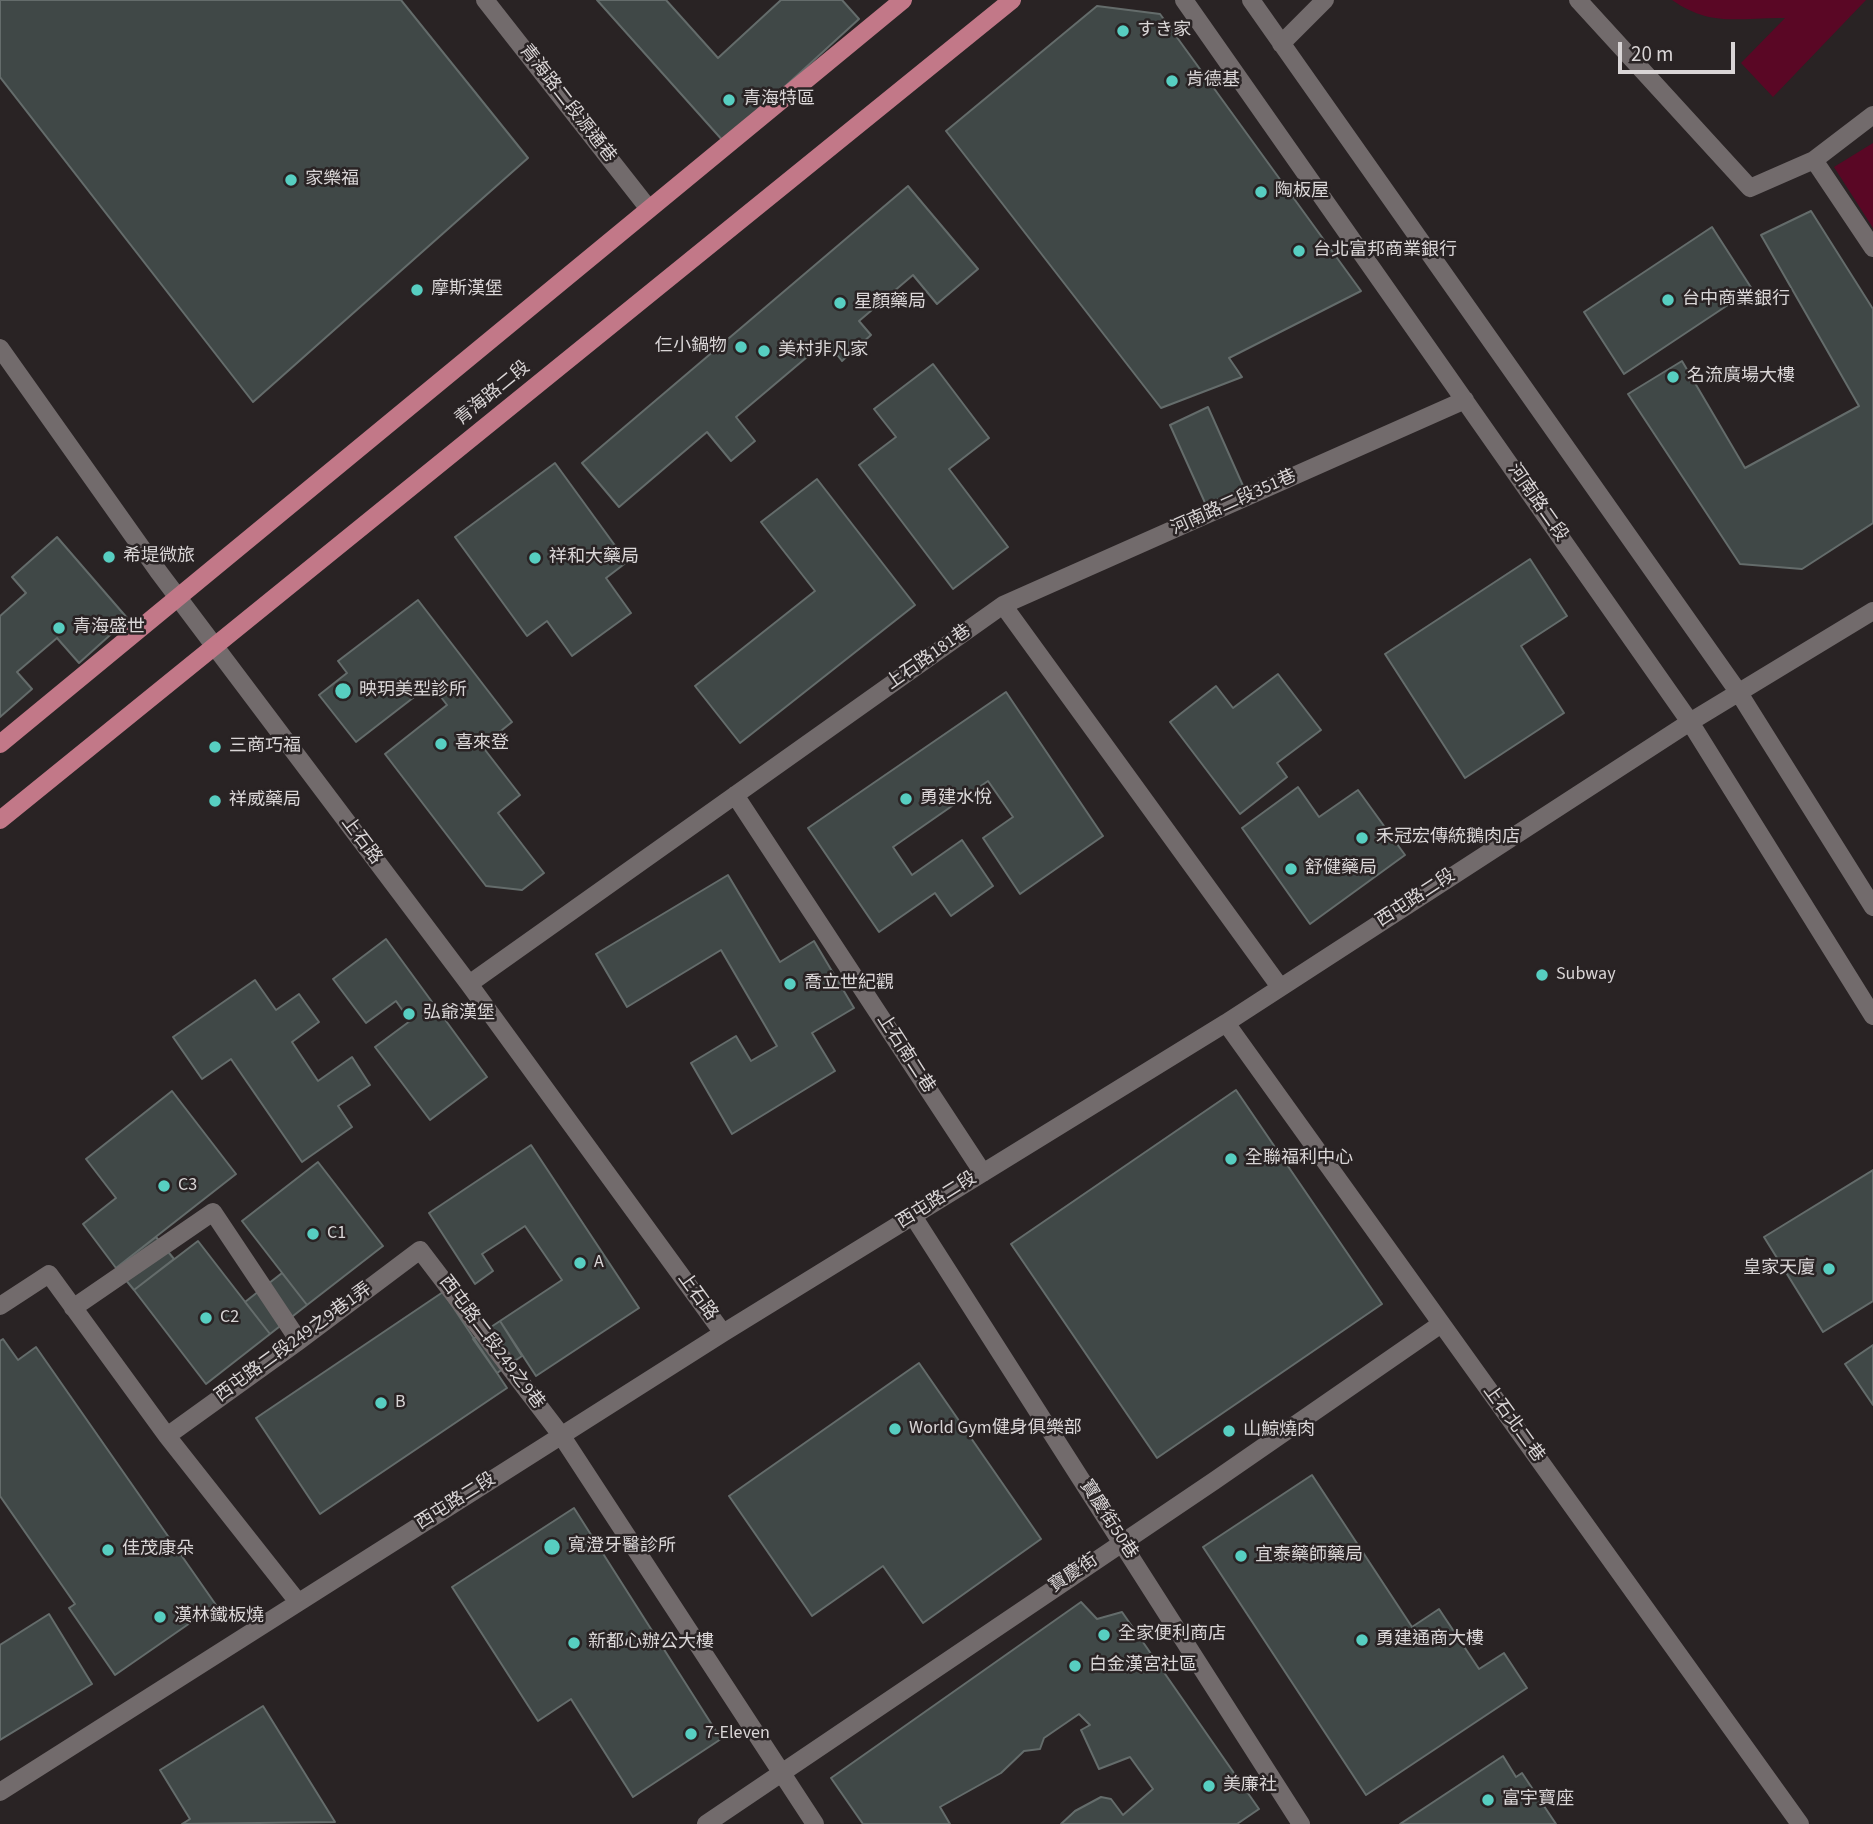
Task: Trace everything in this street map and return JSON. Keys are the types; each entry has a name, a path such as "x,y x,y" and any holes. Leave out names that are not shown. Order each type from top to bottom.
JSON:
{"main road":[{"path":"0,744 903,0"},
{"name":"青海路二段","path":"0,820 1012,0"}],"street":[{"name":"青海路二段源通巷","path":"485,0 649,209"},
{"name":"河南路二段","path":"1184,0 1690,722 1873,1016"},
{"path":"1251,0 1740,693 1873,907"},
{"path":"1281,44 1325,0"},
{"path":"1578,0 1751,187 1814,160 1873,116"},
{"path":"1814,160 1873,248"},
{"name":"上石路","path":"0,348 178,598 469,984 723,1333"},
{"name":"河南路二段351巷","path":"1003,605 1465,400"},
{"path":"1003,605 1280,987"},
{"name":"上石路181巷","path":"469,984 1003,605"},
{"name":"西屯路二段","path":"0,1792 723,1333 1226,1023 1690,722 1873,611"},
{"name":"上石南二巷","path":"735,795 983,1173"},
{"name":"上石北二巷","path":"1226,1023 1800,1824"},
{"path":"73,1308 213,1212 299,1341"},
{"name":"寶慶街50巷","path":"913,1216 1301,1824"},
{"name":"西屯路二段249之9巷1弄","path":"167,1436 420,1250"},
{"name":"西屯路二段249之9巷","path":"420,1250 561,1435 815,1824"},
{"path":"0,1306 49,1274 167,1436 298,1602"},
{"name":"寶慶街","path":"706,1824 1121,1541 1214,1481 1441,1324"}],"shaded area":[{"path":"1672,0 1866,0 1773,97 1741,63 1785,18 1713,18 1686,9"},
{"path":"1873,143 1873,228 1834,167"}],"building":[{"name":"家樂福","path":"0,0 401,0 528,158 253,402 0,77"},
{"name":"青海特區","path":"597,0 666,0 718,58 781,0 842,0 859,19 724,142"},
{"path":"1097,6 1160,14 1361,291 1229,358 1242,377 1161,408 946,131"},
{"name":"美村非凡家","path":"908,186 978,269 937,304 913,275 859,321 871,335 842,361 826,341 736,417 755,441 731,461 707,432 619,507 582,463"},
{"name":"名流廣場大樓","path":"1811,211 1873,309 1873,523 1802,569 1740,564 1628,394 1682,361 1745,468 1859,406 1761,235"},
{"name":"台中商業銀行","path":"1712,227 1752,289 1624,374 1584,312"},
{"path":"933,364 989,438 949,469 1008,547 953,589 859,465 896,437 874,409"},
{"path":"1208,407 1244,488 1206,505 1170,425"},
{"path":"555,463 627,562 606,578 631,613 572,656 547,621 527,636 455,537"},
{"path":"817,479 915,605 740,743 695,686 815,591 761,522"},
{"name":"青海盛世","path":"57,537 128,619 79,663 57,638 17,672 32,689 0,717 0,616 26,593 12,577"},
{"path":"1530,559 1567,616 1521,646 1564,713 1465,778 1385,654"},
{"name":"喜來登","path":"418,600 512,722 482,746 520,795 498,813 544,873 522,890 486,886 385,754 447,705 431,684 356,742 319,695 347,673 338,661"},
{"path":"1278,674 1321,730 1277,763 1287,777 1240,814 1170,722 1216,686 1233,708"},
{"name":"勇建水悅","path":"1006,692 1103,836 1020,894 983,838 1013,817 988,781 893,847 912,875 962,840 993,886 951,916 935,893 879,932 808,828"},
{"path":"1298,787 1319,817 1358,790 1405,855 1310,924 1242,828"},
{"name":"喬立世紀觀","path":"728,875 780,962 814,941 854,1008 812,1033 835,1071 732,1134 691,1063 736,1036 751,1061 777,1046 721,950 627,1007 596,954"},
{"path":"386,939 487,1077 430,1120 375,1047 410,1021 396,1001 366,1023 333,979"},
{"path":"255,980 276,1010 299,994 319,1022 292,1042 318,1081 352,1057 370,1085 338,1106 352,1127 302,1162 231,1059 202,1079 173,1037"},
{"path":"1236,1090 1382,1304 1157,1458 1011,1244"},
{"name":"C3","path":"172,1091 236,1174 116,1268 83,1224 116,1198 86,1159"},
{"name":"A","path":"531,1145 639,1308 536,1376 500,1321 562,1280 525,1226 482,1254 493,1271 475,1284 429,1213"},
{"name":"C1","path":"318,1162 383,1246 307,1305 242,1221"},
{"name":"皇家天廈","path":"1873,1170 1873,1301 1823,1332 1764,1237"},
{"path":"156,1237 174,1259 134,1290 116,1268"},
{"name":"C2","path":"198,1241 270,1334 206,1384 134,1290"},
{"path":"282,1273 307,1305 270,1334 245,1302"},
{"name":"B","path":"443,1292 507,1388 320,1514 256,1418"},
{"path":"500,1321 522,1356 497,1373 473,1339"},
{"name":"佳茂康朵","path":"3,1339 18,1360 36,1347 216,1605 115,1675 69,1608 75,1604 0,1496 0,1341"},
{"path":"1873,1345 1873,1405 1845,1364"},
{"name":"World Gym健身俱樂部","path":"919,1363 1041,1539 923,1623 883,1566 812,1616 729,1496"},
{"name":"勇建通商大樓","path":"1312,1475 1412,1627 1439,1609 1479,1669 1504,1653 1527,1688 1366,1795 1203,1547"},
{"name":"新都心辦公大樓","path":"574,1508 721,1739 633,1797 571,1699 538,1721 452,1587"},
{"name":"白金漢宮社區","path":"1081,1602 1097,1619 1122,1612 1259,1809 1237,1824 1061,1824 1075,1811 1101,1797 1111,1799 1123,1815 1153,1789 1130,1757 1099,1769 1081,1730 1090,1725 1079,1714 1044,1738 1040,1749 1024,1751 1001,1773 940,1807 950,1824 863,1824 831,1778"},
{"path":"49,1614 92,1684 0,1740 0,1645"},
{"path":"263,1706 335,1822 182,1824 190,1819 160,1770"},
{"name":"富宇寶座","path":"1503,1756 1516,1777 1522,1773 1556,1824 1400,1824"}],"place":[{"name":"すき家","path":"1123,31"},
{"name":"肯德基","path":"1172,81"},
{"name":"青海特區","path":"729,100"},
{"name":"家樂福","path":"291,180"},
{"name":"陶板屋","path":"1261,192"},
{"name":"台北富邦商業銀行","path":"1299,251"},
{"name":"摩斯漢堡","path":"417,290"},
{"name":"台中商業銀行","path":"1668,300"},
{"name":"星顏藥局","path":"840,303"},
{"name":"仨小鍋物","path":"741,347"},
{"name":"美村非凡家","path":"764,351"},
{"name":"名流廣場大樓","path":"1673,377"},
{"name":"希堤微旅","path":"109,557"},
{"name":"祥和大藥局","path":"535,558"},
{"name":"青海盛世","path":"59,628"},
{"name":"映玥美型診所","path":"343,691"},
{"name":"喜來登","path":"441,744"},
{"name":"三商巧福","path":"215,747"},
{"name":"勇建水悅","path":"906,799"},
{"name":"祥威藥局","path":"215,801"},
{"name":"禾冠宏傳統鵝肉店","path":"1362,838"},
{"name":"舒健藥局","path":"1291,869"},
{"name":"Subway","path":"1542,975"},
{"name":"喬立世紀觀","path":"790,984"},
{"name":"弘爺漢堡","path":"409,1014"},
{"name":"全聯福利中心","path":"1231,1159"},
{"name":"C3","path":"164,1186"},
{"name":"C1","path":"313,1234"},
{"name":"A","path":"580,1263"},
{"name":"皇家天廈","path":"1829,1269"},
{"name":"C2","path":"206,1318"},
{"name":"B","path":"381,1403"},
{"name":"World Gym健身俱樂部","path":"895,1429"},
{"name":"山鯨燒肉","path":"1229,1431"},
{"name":"寬澄牙醫診所","path":"552,1547"},
{"name":"佳茂康朵","path":"108,1550"},
{"name":"宜泰藥師藥局","path":"1241,1556"},
{"name":"漢林鐵板燒","path":"160,1617"},
{"name":"全家便利商店","path":"1104,1635"},
{"name":"勇建通商大樓","path":"1362,1640"},
{"name":"新都心辦公大樓","path":"574,1643"},
{"name":"白金漢宮社區","path":"1075,1666"},
{"name":"7-Eleven","path":"691,1734"},
{"name":"美廉社","path":"1209,1786"},
{"name":"富宇寶座","path":"1488,1800"}]}
